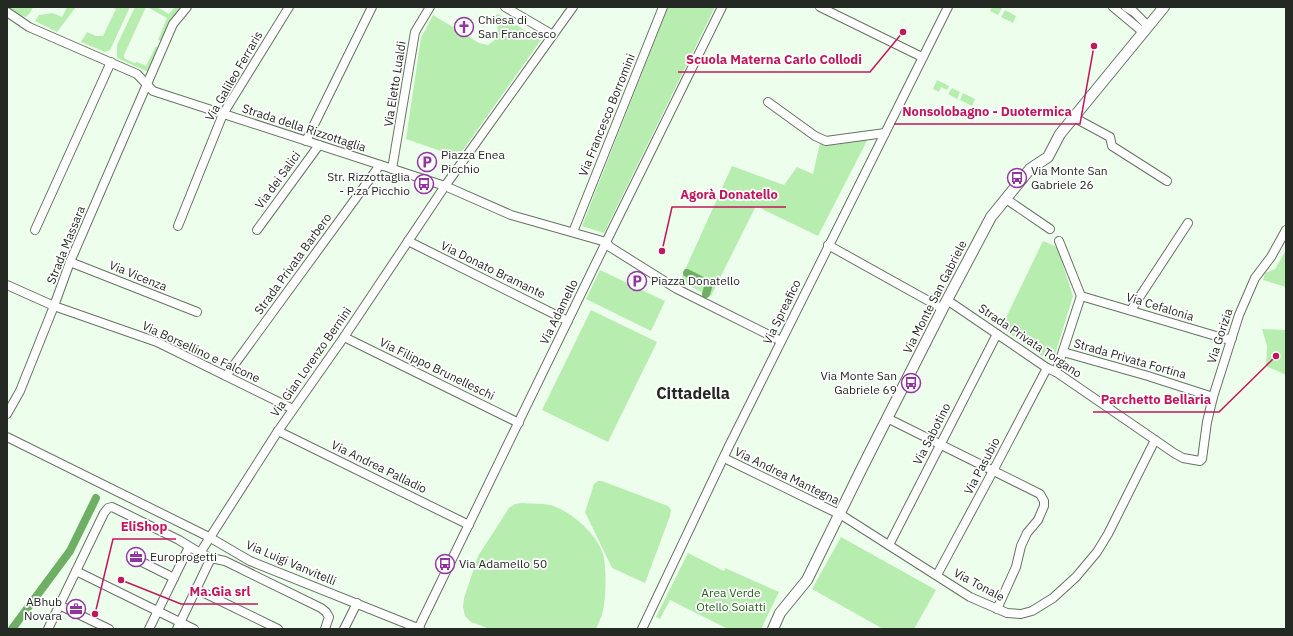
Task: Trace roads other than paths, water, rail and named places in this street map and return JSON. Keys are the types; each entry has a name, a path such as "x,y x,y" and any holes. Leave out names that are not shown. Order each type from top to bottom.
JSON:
{"street":[{"name":"Strada Massara","path":"7,414 20,391 70,262 173,24 187,7"},
{"name":"Via Galileo Ferraris","path":"178,226 223,114 289,7"},
{"path":"306,141 372,7"},
{"name":"Via Eletto Lualdi","path":"392,169 416,32 430,7"},
{"path":"505,7 553,35"},
{"name":"Via Gian Lorenzo Bernini","path":"200,553 278,431 344,336 444,186 573,7"},
{"name":"Via Francesco Borromini","path":"573,232 663,7"},
{"name":"Via Adamello","path":"419,629 568,320 722,7"},
{"path":"820,7 922,57"},
{"name":"Via Spreafico","path":"642,629 828,245 948,7"},
{"path":"1113,7 1146,29"},
{"path":"1126,7 1134,12 1146,29"},
{"name":"Via Monte San Gabriele","path":"773,629 780,614 807,580 887,418 991,217 1030,169 1048,157 1060,134 1073,117 1164,7"},
{"name":"Strada della Rizzottaglia","path":"7,12 29,27 137,74 153,91 444,186 511,214 606,242"},
{"path":"35,230 111,62"},
{"path":"768,102 815,136 826,140 885,132"},
{"path":"1073,117 1110,137 1112,146 1168,181"},
{"name":"Via dei Salici","path":"257,230 319,145"},
{"name":"Strada Privata Barbero","path":"226,376 380,165"},
{"path":"1006,199 1050,229"},
{"path":"1131,310 1188,223"},
{"name":"Via Gorizia","path":"1202,459 1207,422 1213,397 1239,314 1255,278 1271,257 1286,230"},
{"name":"Via Donato Bramante","path":"408,241 568,320"},
{"path":"1056,372 1081,296 1059,241"},
{"path":"606,242 610,247 677,289 781,341"},
{"name":"Strada Privata Torgano","path":"828,245 945,305 997,334 1047,368 1056,372 1182,458 1200,461 1202,459"},
{"name":"Via Vicenza","path":"70,262 197,312"},
{"name":"Via Borsellino e Falcone","path":"7,285 54,306 157,342 293,409"},
{"name":"Via Cefalonia","path":"1081,296 1226,339 1232,338"},
{"name":"Via Sabotino","path":"889,545 997,334"},
{"name":"Via Filippo Brunelleschi","path":"344,336 519,423"},
{"name":"Strada Privata Fortina","path":"1063,352 1148,376 1213,397"},
{"name":"Via Pasubio","path":"937,575 1047,368"},
{"path":"887,418 1040,494 1044,501 1044,506 1038,520 1027,533 1021,546 1016,567 997,609"},
{"name":"Via Andrea Palladio","path":"278,431 469,525"},
{"name":"Via Luigi Vanvitelli","path":"7,437 210,537 250,561 419,629"},
{"name":"Via Tonale","path":"839,514 970,596 1007,613 1021,614 1032,611 1053,598 1076,577 1097,552 1108,534 1155,440"},
{"name":"Via Andrea Mantegna","path":"724,458 839,514"},
{"path":"48,629 104,513 108,508 112,507 179,540 200,553 211,558 225,561 321,608 329,617 325,629"},
{"path":"149,629 189,547"},
{"path":"134,558 174,578"},
{"path":"179,626 211,558"},
{"path":"76,571 158,611 179,626 194,629"},
{"path":"196,589 278,629"},
{"path":"344,629 356,603"},
{"path":"59,605 109,629"}],"waterway":[{"path":"687,273 709,284 706,294"},
{"path":"12,629 70,551 96,498"}],"place":[{"name":"Chiesa di San Francesco","path":"464,27"},
{"name":"Scuola Materna Carlo Collodi","path":"903,32"},
{"name":"Nonsolobagno - Duotermica","path":"1094,46"},
{"name":"Piazza Enea Picchio","path":"427,162"},
{"name":"Via Monte San Gabriele 26","path":"1017,178"},
{"name":"Str. Rizzottaglia - P.za Picchio","path":"424,184"},
{"name":"Agorà Donatello","path":"662,251"},
{"name":"Piazza Donatello","path":"637,281"},
{"name":"Parchetto Bellaria","path":"1276,356"},
{"name":"Via Monte San Gabriele 69","path":"911,383"},
{"name":"Europrogetti","path":"136,557"},
{"name":"Via Adamello 50","path":"445,564"},
{"name":"Ma.Gia srl","path":"121,580"},
{"name":"ABhub Novara","path":"76,609"},
{"name":"EliShop","path":"95,614"}],"district":[{"name":"Cittadella","path":"693,393"}],"park label":[{"name":"Area Verde Otello Soiatti","path":"731,600"}]}
